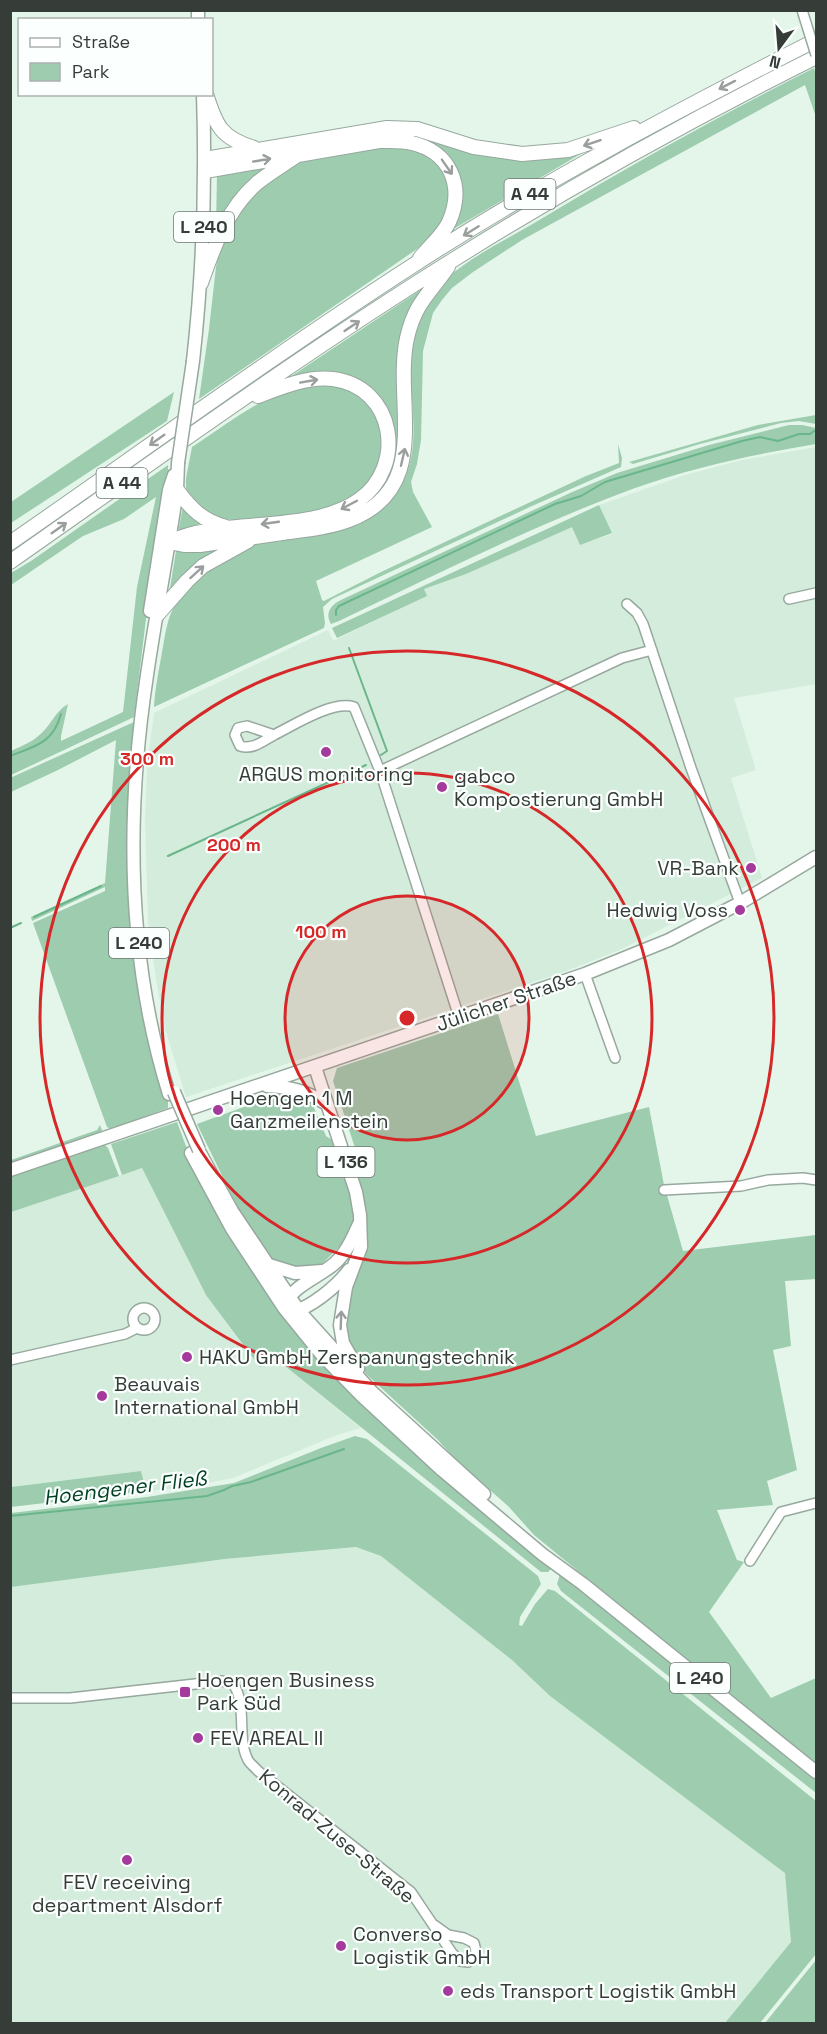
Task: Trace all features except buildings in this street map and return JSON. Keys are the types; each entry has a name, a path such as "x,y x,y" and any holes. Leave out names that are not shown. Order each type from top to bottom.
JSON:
{"highway":[{"name":"A 44","path":"10,543 414,265 564,174 648,127 816,40"},
{"name":"A 44","path":"10,562 233,405 452,260 661,137 816,56"},
{"path":"206,96 214,120 224,135 238,143 259,148"},
{"path":"205,165 259,148 404,127 433,133 474,147 533,154 568,150 632,129 648,127"},
{"path":"205,165 379,141 401,141 424,147 437,155 452,173 455,183 455,203 448,224 414,265"},
{"path":"201,283 222,229 237,205 257,183 300,153"},
{"path":"169,542 200,545 309,529 351,520 377,503 391,488 397,477 405,448 404,362 407,336 419,303 452,260"},
{"path":"169,542 188,534 309,518 346,507 375,486 383,471 389,444 386,424 376,403 362,391 345,382 319,379 305,381 233,405"},
{"path":"177,490 198,514 212,522 231,528"},
{"path":"157,615 203,566 257,536"}],"main road":[{"name":"L 240","path":"205,96 201,283 193,361 178,463 177,490 147,675 135,788 134,869 137,923 147,1007 158,1058 195,1151 232,1229 290,1307 322,1355 361,1395 442,1470 816,1772"},
{"name":"L 240","path":"147,675 147,631 169,490 178,463"},
{"name":"Jülicher Straße","path":"10,1170 585,974 669,940 740,903 816,857"},
{"name":"L 136","path":"315,1067 356,1192 360,1221 361,1247 342,1303 341,1333 348,1353 372,1392"},
{"path":"261,1085 288,1087 308,1092 327,1104"},
{"name":"L 240","path":"195,1151 266,1264 290,1307 372,1392 543,1551"},
{"path":"290,1307 344,1252 360,1221"},
{"path":"266,1264 295,1274 326,1270"},
{"name":"L 136","path":"290,1307 309,1306 344,1277 353,1265"}],"street":[{"path":"802,10 816,56"},
{"path":"789,599 816,593"},
{"path":"627,604 640,619 652,650 690,768 740,903"},
{"path":"380,771 622,658 652,650"},
{"path":"274,735 329,709 346,705 354,707 380,771 459,1017"},
{"path":"585,974 615,1058"},
{"path":"664,1190 741,1186 768,1180 803,1178 816,1180"},
{"path":"10,1360 125,1334 137,1328"},
{"path":"750,1561 781,1512 816,1503"},
{"name":"Konrad-Zuse-Straße","path":"10,1698 70,1698 222,1681 233,1684 239,1692 248,1760 258,1771 411,1892 452,1953 460,1961 468,1962 475,1957 474,1943 464,1938 448,1935 434,1925"}],"shaded area":[{"path":"816,447 816,684 734,698 756,770 731,778 762,878 622,949 564,972 186,1097 166,1032 148,922 145,820 147,766 154,713 328,630 333,641 426,596 424,589 466,574 573,526 580,545 612,534 599,505 685,475 742,460"},
{"path":"142,1168 206,1295 280,1362 361,1428 337,1435 233,1478 182,1488 146,1491 141,1471 11,1487 10,1212"},
{"path":"356,1547 381,1556 512,1660 550,1696 786,1873 791,1942 725,2023 11,2023 10,1587 226,1559"}],"green space":[{"path":"814,68 816,117 805,85 522,240 452,288 433,313 423,351 421,440 411,482 413,492 432,527 316,581 322,600 586,476 619,463 618,444 622,458 621,467 332,599 323,607 324,628 154,707 168,622 180,598 199,577 222,560 252,545 320,534 366,519 385,505 401,485 410,463 413,439 410,366 412,342 420,315 447,278 483,253 612,177"},
{"path":"412,133 472,150 584,149 584,152 450,231 461,194 457,177 447,157 352,137"},
{"path":"395,146 429,154 446,171 452,205 430,240 199,399 220,247 243,202 280,171 304,160 320,155"},
{"path":"276,162 248,182 216,230 217,172"},
{"path":"422,289 411,308 398,466 373,503 350,510 393,447 362,386 284,381"},
{"path":"310,384 335,384 361,394 380,419 385,447 373,478 350,500 316,511 242,521 216,518 205,513 189,497 186,478 192,447 245,412 288,389"},
{"path":"174,392 167,421 11,523 11,502"},
{"path":"816,415 816,424 799,421 781,423 633,464 629,462 758,425"},
{"path":"789,425 816,428 816,444 725,462 635,488 523,534 339,621 331,624 329,620 330,609 339,601 617,473 709,445"},
{"path":"168,465 134,717 11,775 11,751 41,733 59,711 68,704 61,741 123,712 137,587 156,497 124,519 83,536 11,585 11,573"},
{"path":"599,505 612,533 580,545 572,527 466,574 424,589 427,596 337,638 332,628"},
{"path":"183,506 210,526 178,533"},
{"path":"223,545 198,562 169,594 176,551"},
{"path":"134,722 129,798 129,859 161,1075 168,1108 111,1129 107,1127 33,923 105,891 105,887 32,921 31,917 105,883 116,740 11,792 10,778"},
{"path":"498,1014 536,1136 649,1107 664,1185 683,1251 816,1235 816,1279 785,1281 791,1346 773,1350 797,1470 767,1481 773,1505 717,1510 737,1560 744,1562 709,1612 771,1698 816,1678 816,1766 534,1535 509,1507 366,1374 351,1350 344,1324 367,1237 344,1242 320,1266 294,1269 271,1260 243,1219 197,1124 285,1092 301,1095 312,1103 326,1136 358,1157 333,1081 337,1068"},
{"path":"177,1122 205,1188 297,1334 553,1567 548,1572 541,1572 280,1362 260,1367 206,1295 142,1168 122,1175 111,1144"},
{"path":"100,1125 101,1132 11,1163 11,1160 97,1130"},
{"path":"105,1145 119,1176 11,1212 11,1176"},
{"path":"355,1436 367,1439 538,1576 541,1584 520,1617 519,1625 522,1626 535,1604 548,1589 555,1591 816,1801 816,1954 760,2023 725,2023 791,1942 785,1873 550,1696 512,1660 381,1556 356,1547 225,1559 11,1587 11,1513 147,1497 234,1483"},
{"path":"141,1471 146,1491 11,1507 11,1487"},
{"path":"561,1571 816,1778 816,1793 561,1591 557,1584"},
{"path":"816,1960 816,2023 765,2023"}],"waterway":[{"path":"336,615 339,606 555,504 581,496 605,482 742,441 760,437 778,441 799,434 810,434 814,431"},
{"path":"349,648 387,751 381,755"},
{"path":"10,756 42,742 58,724 61,714"},
{"path":"168,856 366,765"},
{"path":"34,917 101,886"},
{"path":"10,928 21,923"},
{"name":"Hoengener Fließ","path":"10,1516 207,1496 344,1449"}],"place":[{"name":"ARGUS monitoring","path":"326,752"},
{"name":"gabco Kompostierung GmbH","path":"442,787"},
{"name":"VR-Bank","path":"751,868"},
{"name":"Hedwig Voss","path":"740,910"},
{"name":"Hoengen 1 M Ganzmeilenstein","path":"218,1110"},
{"name":"HAKU GmbH Zerspanungstechnik","path":"187,1357"},
{"name":"Beauvais International GmbH","path":"102,1396"},
{"name":"Hoengen Business Park Süd","path":"185,1692"},
{"name":"FEV AREAL II","path":"198,1738"},
{"name":"FEV receiving department Alsdorf","path":"127,1860"},
{"name":"Converso Logistik GmbH","path":"341,1946"},
{"name":"eds Transport Logistik GmbH","path":"448,1991"}]}
